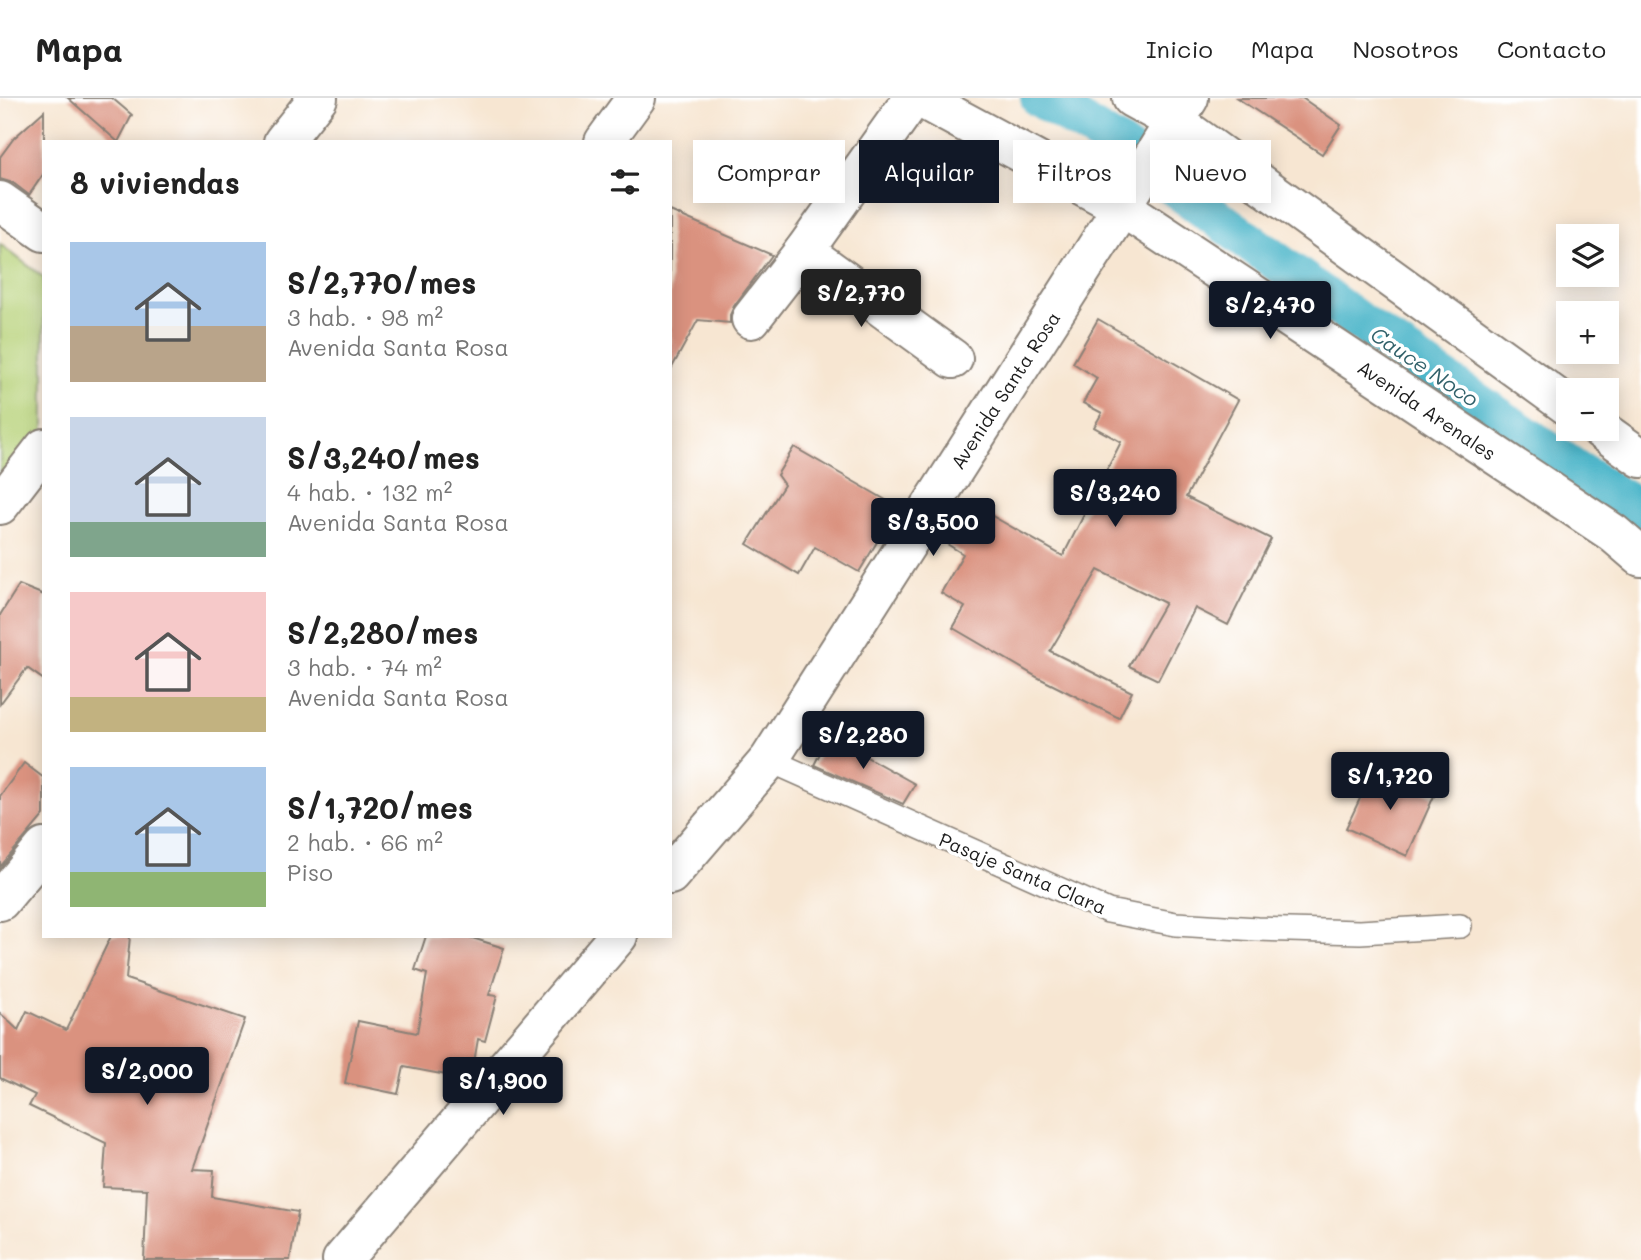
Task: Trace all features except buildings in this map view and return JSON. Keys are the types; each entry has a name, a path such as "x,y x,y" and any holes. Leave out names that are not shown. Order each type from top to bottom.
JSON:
{"street":[{"path":"285,140 318,98"},
{"path":"605,140 636,98"},
{"path":"751,319 804,251 914,98"},
{"name":"Avenida Arenales","path":"920,98 1013,144"},
{"path":"1132,98 1175,119 1556,397"},
{"name":"Avenida Santa Rosa","path":"1136,183 1175,119"},
{"path":"0,201 42,231"},
{"name":"Avenida Santa Rosa","path":"672,873 769,760 1124,203"},
{"name":"Avenida Arenales","path":"1130,203 1614,533 1641,557"},
{"path":"804,251 953,359"},
{"path":"1617,441 1641,458"},
{"path":"0,505 42,451"},
{"path":"0,901 42,850"},
{"path":"342,1260 616,938"}],"lane":[{"name":"Pasaje Santa Clara","path":"769,760 1108,911 1176,924 1257,929 1360,932 1460,926"}],"green space":[{"path":"0,244 42,276 42,440 0,493"}],"waterway":[{"name":"Cauce Noco","path":"1040,98 1116,144 1359,322 1641,511"}]}
